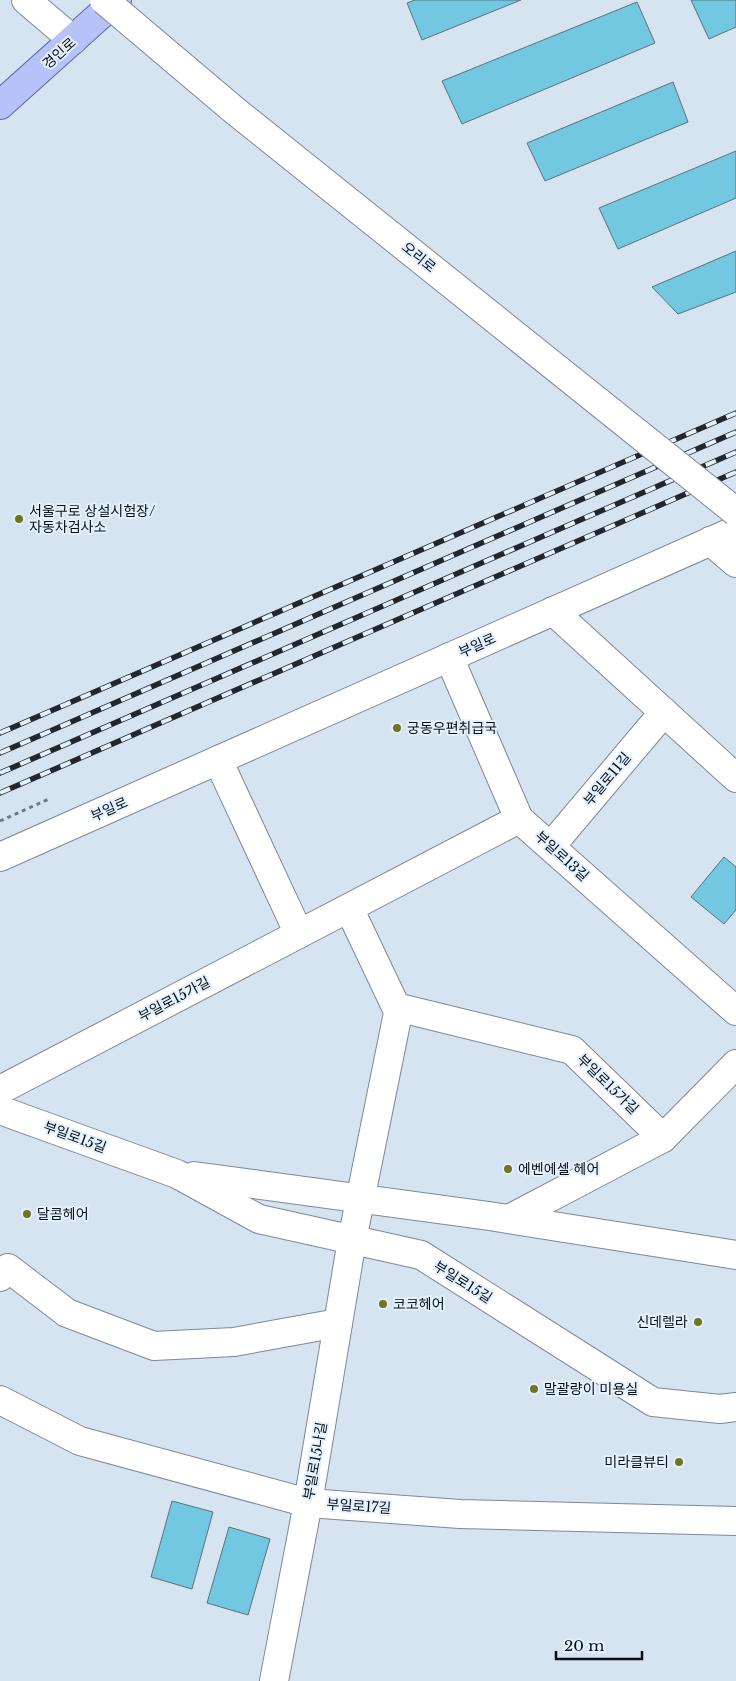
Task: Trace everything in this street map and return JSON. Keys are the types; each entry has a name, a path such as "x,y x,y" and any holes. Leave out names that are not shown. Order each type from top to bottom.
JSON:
{"main road":[{"name":"경인로","path":"0,105 117,0"}],"street":[{"path":"26,0 73,40"},
{"name":"오리로","path":"104,0 234,110 736,512"},
{"name":"부일로","path":"0,857 736,530"},
{"path":"710,541 736,563"},
{"path":"553,611 736,778"},
{"name":"부일로13길","path":"449,657 519,819 736,1011"},
{"name":"부일로11길","path":"550,846 664,712"},
{"path":"218,760 299,934"},
{"name":"부일로15가길","path":"0,1090 519,819"},
{"path":"349,908 396,1007 399,1008 352,1240"},
{"name":"부일로15가길","path":"399,1008 572,1050 663,1138"},
{"path":"509,1219 663,1138 736,1064"},
{"name":"부일로15길","path":"0,1110 177,1174 258,1219 421,1255 653,1402 720,1409 736,1407"},
{"name":"부일로15길","path":"177,1174 509,1219 736,1255"},
{"name":"부일로15나길","path":"274,1681 308,1503 352,1240"},
{"path":"0,1277 8,1268 67,1313 154,1346 234,1342 338,1323"},
{"name":"부일로17길","path":"0,1400 80,1441 308,1503 460,1514 736,1521"}],"path":[{"path":"0,821 49,799"}],"building":[{"path":"415,0 521,0 422,40 407,3"},
{"path":"691,0 736,0 736,27 709,39"},
{"path":"637,2 655,43 462,124 442,81"},
{"path":"673,82 688,122 545,181 527,143"},
{"path":"736,151 736,198 618,249 599,208"},
{"path":"736,251 736,292 678,314 652,287"},
{"path":"724,857 736,867 736,910 724,924 691,897"},
{"path":"172,1501 213,1512 192,1589 151,1577"},
{"path":"229,1527 270,1539 248,1615 207,1603"}],"railway":[{"path":"0,733 736,413"},
{"path":"0,753 736,432"},
{"path":"0,773 736,452"},
{"path":"0,793 736,472"}],"place":[{"name":"서울구로 상설시험장/ 자동차검사소","path":"19,519"},
{"name":"궁동우편취급국","path":"397,728"},
{"name":"에벤에셀 헤어","path":"508,1169"},
{"name":"달콤헤어","path":"27,1214"},
{"name":"코코헤어","path":"383,1304"},
{"name":"신데렐라","path":"698,1322"},
{"name":"말괄량이 미용실","path":"534,1389"},
{"name":"미라클뷰티","path":"679,1462"}]}
